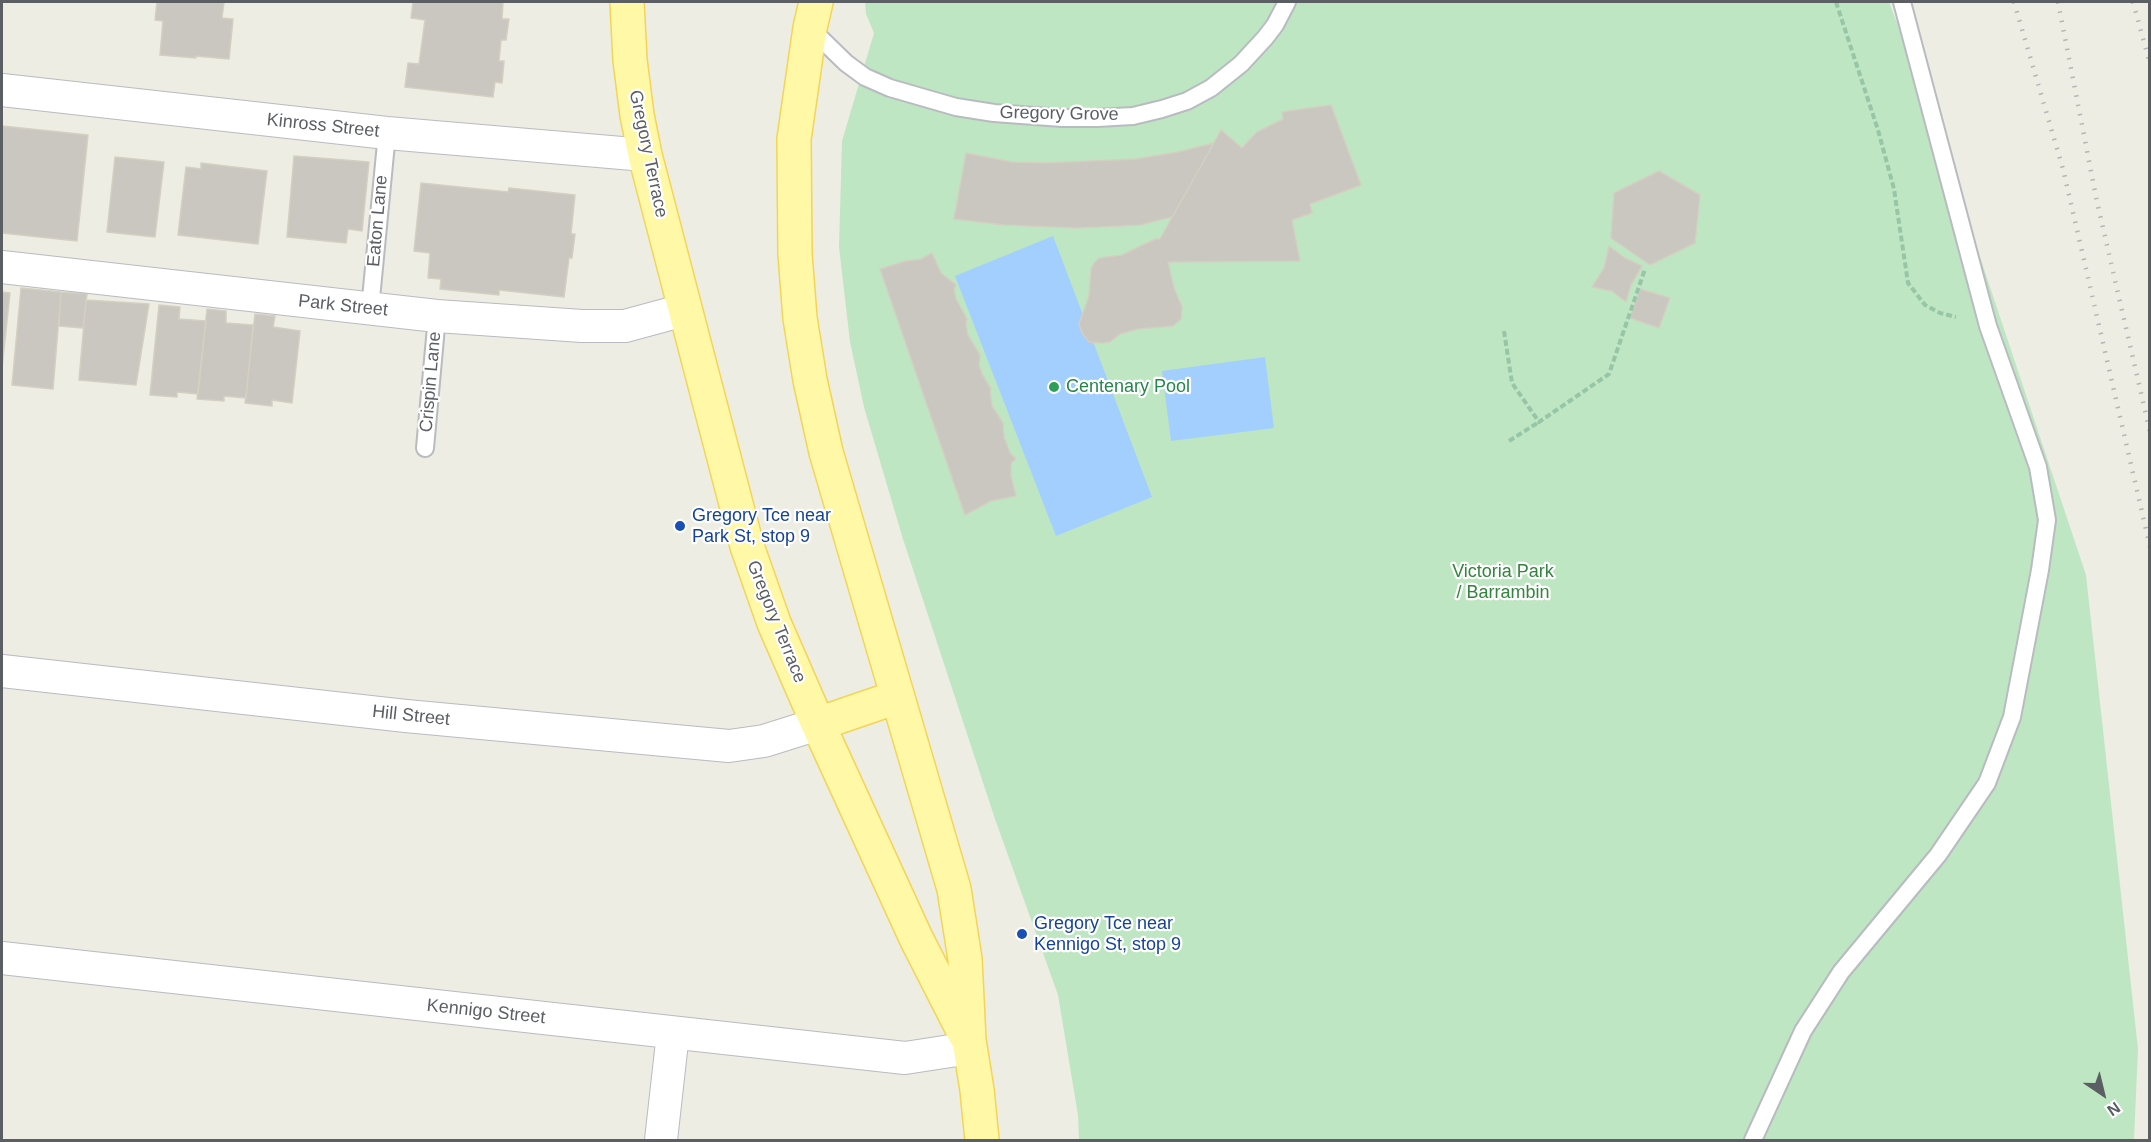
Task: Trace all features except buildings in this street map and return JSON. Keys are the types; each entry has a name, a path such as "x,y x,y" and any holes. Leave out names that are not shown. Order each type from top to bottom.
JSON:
{"main road":[{"name":"Gregory Terrace","path":"627,2 630,60 645,155 747,546 774,623 818,724 916,938 970,1044"},
{"name":"Gregory Terrace","path":"813,15 794,139 795,254 800,318 810,380 826,452 954,889 965,959 970,1044 982,1140"},
{"path":"818,724 897,698"}],"street":[{"name":"Kinross Street","path":"2,90 387,133 645,155"},
{"name":"Park Street","path":"2,267 436,316 617,327 650,321 684,309"},
{"name":"Hill Street","path":"2,671 394,715 729,746 764,741 818,724"},
{"name":"Kennigo Street","path":"2,958 910,1058 970,1044"},
{"path":"661,1140 673,1033"}],"lane":[{"name":"Gregory Grove","path":"813,15 846,63 866,77 891,88 956,106 994,113 1051,118 1097,118 1133,116 1162,109 1187,101 1211,88 1241,64 1265,38 1287,2"},
{"path":"1753,1140 1803,1031 1841,972 1938,855 1987,783 2012,717 2040,570 2046,520 2038,467 1988,326 1902,2"},
{"name":"Eaton Lane","path":"370,309 387,133"},
{"name":"Crispin Lane","path":"425,448 436,316"}],"path":[{"path":"1836,2 1878,130 1894,189 1908,283 1925,305 1940,313 1988,326"},
{"path":"1509,441 1609,374 1645,270"},
{"path":"1504,331 1512,383 1539,422"}],"green space":[{"name":"Victoria Park / Barrambin","path":"865,2 1889,2 1932,113 2086,575 2138,1049 2134,1140 1079,1140 1078,1115 1058,995 995,819 902,536 864,407 850,342 839,247 842,141 874,33 866,14"}],"water":[{"name":"Centenary Pool","path":"1053,236 1152,497 1056,536 955,276"},
{"name":"Centenary Pool","path":"1265,357 1274,428 1171,441 1162,371"}],"railway":[{"path":"2014,2 2063,169 2150,547"},
{"path":"2058,2 2097,202 2150,432"},
{"path":"2133,2 2150,64"}],"place":[{"name":"Centenary Pool","path":"1054,387"},
{"name":"Gregory Tce near Park St, stop 9","path":"680,526"},
{"name":"Gregory Tce near Kennigo St, stop 9","path":"1022,934"}]}
